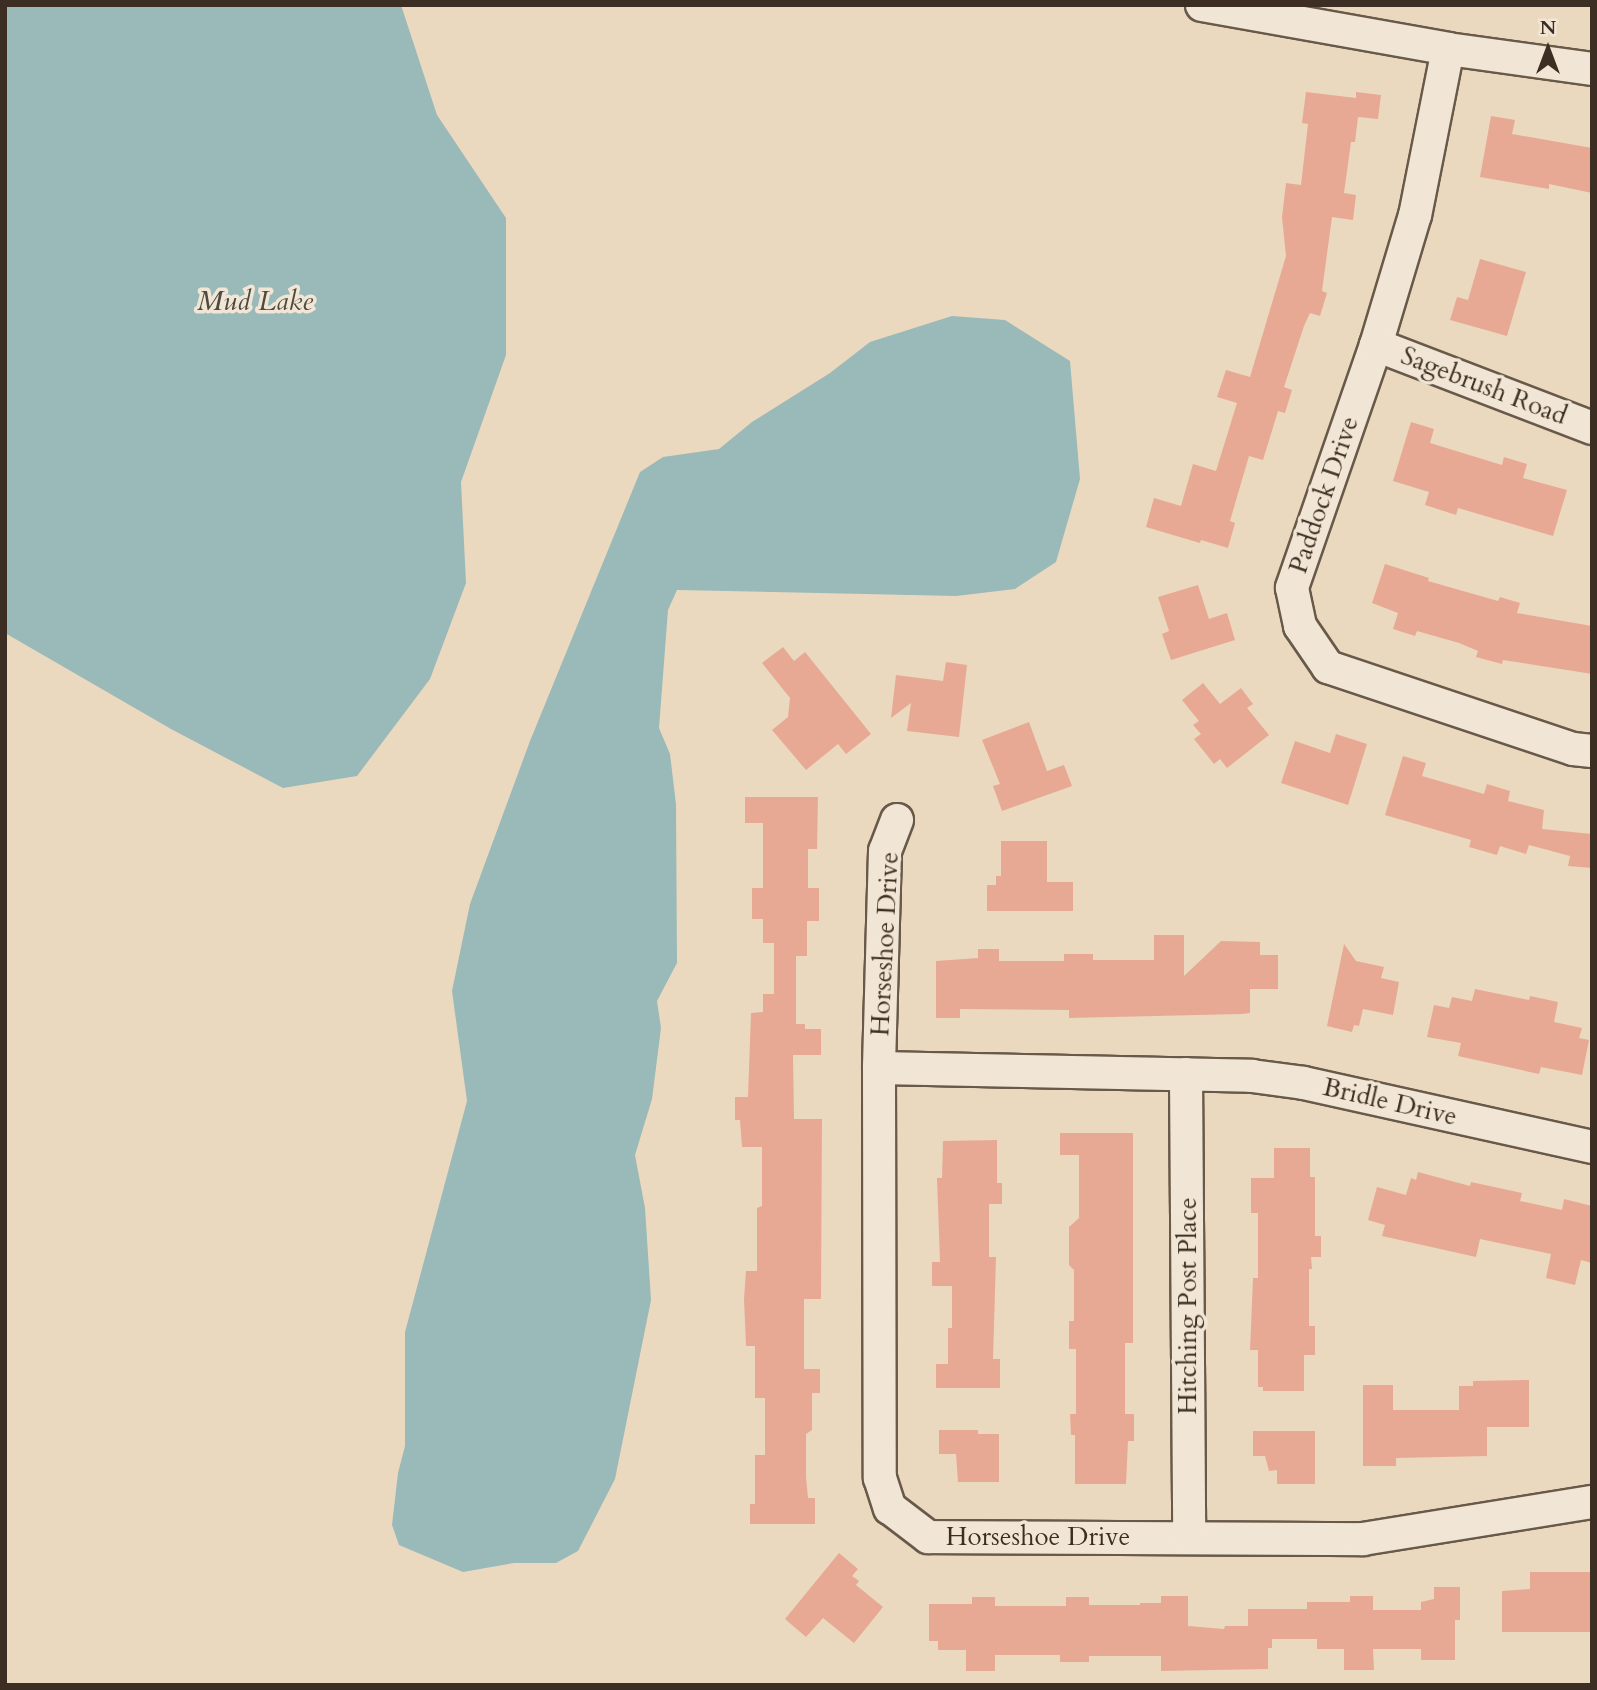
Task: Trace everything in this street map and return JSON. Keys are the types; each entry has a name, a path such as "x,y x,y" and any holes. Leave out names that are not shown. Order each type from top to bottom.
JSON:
{"street":[{"path":"1202,5 1448,49 1592,69"},
{"name":"Paddock Drive","path":"1448,49 1415,215 1376,345 1292,588 1300,625 1328,667 1573,749 1592,751"},
{"name":"Sagebrush Road","path":"1376,345 1592,428"},
{"name":"Horseshoe Drive","path":"897,820 886,851 879,1068 880,1478 890,1508 928,1536 1363,1539 1592,1502"},
{"name":"Horseshoe Drive","path":"879,1068 1186,1074"},
{"name":"Bridle Drive","path":"1186,1074 1252,1076 1304,1083 1592,1147"},
{"name":"Hitching Post Place","path":"1186,1074 1189,1537"}],"water":[{"name":"Mud Lake","path":"5,5 401,5 437,115 506,218 506,355 461,482 466,583 430,679 357,776 283,788 171,729 5,633"},
{"path":"952,316 1005,320 1070,361 1080,479 1056,562 1015,589 956,596 677,590 668,610 659,728 670,754 676,804 677,963 657,1001 661,1028 652,1099 635,1155 645,1208 651,1300 615,1479 578,1551 556,1563 514,1563 463,1572 399,1545 392,1525 398,1473 405,1446 405,1332 467,1101 452,991 470,904 530,741 640,472 663,457 719,449 752,422 830,373 870,342"}],"building":[{"path":"1306,92 1356,98 1356,92 1381,95 1378,119 1358,117 1355,142 1351,142 1344,193 1356,195 1353,220 1332,217 1322,291 1327,293 1320,316 1310,313 1304,326 1284,387 1292,390 1285,413 1278,411 1263,460 1249,456 1230,521 1235,523 1228,548 1201,540 1200,543 1146,527 1154,498 1181,506 1193,464 1216,471 1237,403 1217,397 1226,370 1250,377 1286,256 1282,217 1286,183 1301,185 1308,124 1302,123"},
{"path":"1491,116 1515,120 1512,134 1592,148 1592,193 1549,184 1549,189 1480,177"},
{"path":"1480,259 1526,272 1507,336 1450,320 1457,297 1468,300"},
{"path":"1411,422 1434,429 1430,443 1502,465 1504,457 1527,464 1523,478 1567,490 1553,536 1458,508 1456,515 1425,505 1429,492 1393,481"},
{"path":"1385,564 1429,578 1428,581 1498,601 1500,597 1520,603 1517,613 1592,626 1592,674 1503,660 1502,664 1476,657 1478,651 1459,643 1417,631 1415,636 1393,629 1398,613 1372,603"},
{"path":"1198,585 1209,619 1227,613 1235,640 1171,660 1162,634 1169,631 1158,597"},
{"path":"783,647 794,661 805,652 871,734 846,754 838,744 806,770 772,730 788,717 790,698 762,663"},
{"path":"946,662 967,665 959,737 907,731 911,703 891,718 896,675 943,681"},
{"path":"1203,683 1220,704 1241,688 1253,704 1247,708 1269,735 1227,768 1220,759 1214,764 1194,739 1201,734 1193,725 1199,721 1182,700"},
{"path":"1029,722 1047,771 1064,765 1072,786 1002,811 993,786 1000,784 982,740"},
{"path":"1336,734 1367,744 1348,805 1281,783 1295,741 1330,753"},
{"path":"1403,756 1426,763 1422,776 1484,794 1487,784 1510,791 1508,801 1544,810 1542,829 1592,834 1592,868 1568,866 1570,856 1529,845 1526,854 1500,846 1497,855 1469,847 1471,840 1385,815"},
{"path":"745,797 818,797 817,849 808,849 808,888 819,888 819,921 807,921 807,956 796,956 796,1024 805,1024 805,1029 821,1029 821,1055 793,1055 794,1119 822,1119 821,1299 804,1299 804,1369 820,1369 820,1393 812,1393 812,1430 806,1434 808,1498 815,1498 815,1524 750,1524 750,1504 755,1504 755,1455 765,1455 765,1398 755,1398 755,1346 746,1346 744,1299 746,1271 757,1271 757,1208 762,1206 762,1147 742,1147 740,1120 735,1120 735,1097 748,1097 751,1013 763,1012 763,994 774,994 774,943 763,943 763,919 752,919 752,888 763,888 763,823 745,823"},
{"path":"1001,841 1047,841 1047,882 1073,882 1073,911 987,911 987,885 996,885 996,876 1001,876"},
{"path":"1154,935 1184,935 1184,976 1221,941 1260,942 1260,955 1278,955 1278,989 1250,989 1250,1013 1242,1014 1069,1018 1069,1010 960,1009 960,1018 936,1018 936,961 978,958 978,949 999,949 999,961 1064,961 1064,954 1093,954 1093,960 1154,960"},
{"path":"1344,944 1356,961 1384,967 1381,978 1399,982 1393,1015 1363,1009 1359,1026 1354,1025 1352,1032 1327,1026"},
{"path":"1475,989 1529,1000 1530,996 1558,1002 1554,1022 1582,1028 1579,1038 1589,1040 1582,1075 1541,1067 1539,1074 1458,1056 1461,1043 1427,1037 1434,1005 1449,1008 1452,997 1472,1001"},
{"path":"1060,1133 1133,1133 1133,1343 1125,1343 1125,1414 1134,1414 1134,1441 1128,1441 1126,1484 1075,1484 1075,1435 1071,1435 1070,1414 1076,1414 1076,1349 1069,1349 1069,1321 1074,1321 1074,1270 1069,1265 1069,1227 1079,1218 1079,1155 1060,1155"},
{"path":"997,1140 997,1183 1002,1183 1002,1204 989,1204 989,1257 996,1257 993,1359 1000,1359 1000,1388 936,1388 936,1364 948,1364 948,1328 952,1328 952,1286 932,1286 932,1262 940,1262 937,1178 942,1178 943,1141"},
{"path":"1274,1148 1310,1148 1310,1177 1315,1177 1315,1236 1321,1236 1321,1257 1311,1257 1312,1269 1309,1269 1309,1326 1315,1326 1315,1355 1304,1355 1304,1391 1263,1391 1263,1387 1258,1387 1258,1350 1250,1350 1253,1278 1258,1278 1258,1213 1251,1213 1251,1178 1274,1178"},
{"path":"1418,1172 1470,1186 1471,1182 1522,1193 1520,1201 1562,1210 1564,1199 1592,1206 1592,1263 1581,1260 1575,1285 1546,1278 1551,1254 1480,1239 1476,1257 1382,1236 1385,1225 1368,1220 1377,1187 1406,1195 1411,1178 1416,1180"},
{"path":"1529,1380 1529,1427 1487,1427 1487,1456 1396,1458 1396,1466 1363,1466 1363,1385 1393,1385 1393,1410 1459,1410 1459,1386 1473,1386 1473,1381"},
{"path":"939,1430 978,1430 978,1434 999,1434 999,1482 958,1482 956,1454 939,1454"},
{"path":"1253,1431 1315,1431 1315,1484 1277,1484 1277,1470 1269,1471 1265,1456 1253,1456"},
{"path":"839,1553 858,1569 852,1576 859,1581 856,1585 883,1607 854,1643 823,1618 806,1637 785,1619"},
{"path":"1530,1572 1592,1572 1592,1632 1502,1632 1502,1591 1530,1589"},
{"path":"1434,1587 1460,1587 1460,1620 1455,1620 1455,1660 1421,1660 1421,1649 1373,1649 1374,1670 1344,1670 1344,1649 1317,1649 1317,1639 1272,1639 1272,1648 1268,1648 1268,1669 1161,1671 1161,1656 1089,1656 1089,1662 1060,1662 1060,1655 995,1655 995,1671 966,1671 966,1650 938,1650 938,1641 929,1641 929,1604 972,1604 972,1597 995,1597 995,1606 1066,1606 1066,1597 1089,1597 1089,1605 1140,1605 1161,1603 1161,1596 1188,1596 1188,1626 1224,1629 1225,1626 1248,1626 1248,1609 1307,1609 1307,1602 1350,1602 1350,1596 1373,1596 1373,1610 1421,1610 1421,1602 1434,1599"}]}
